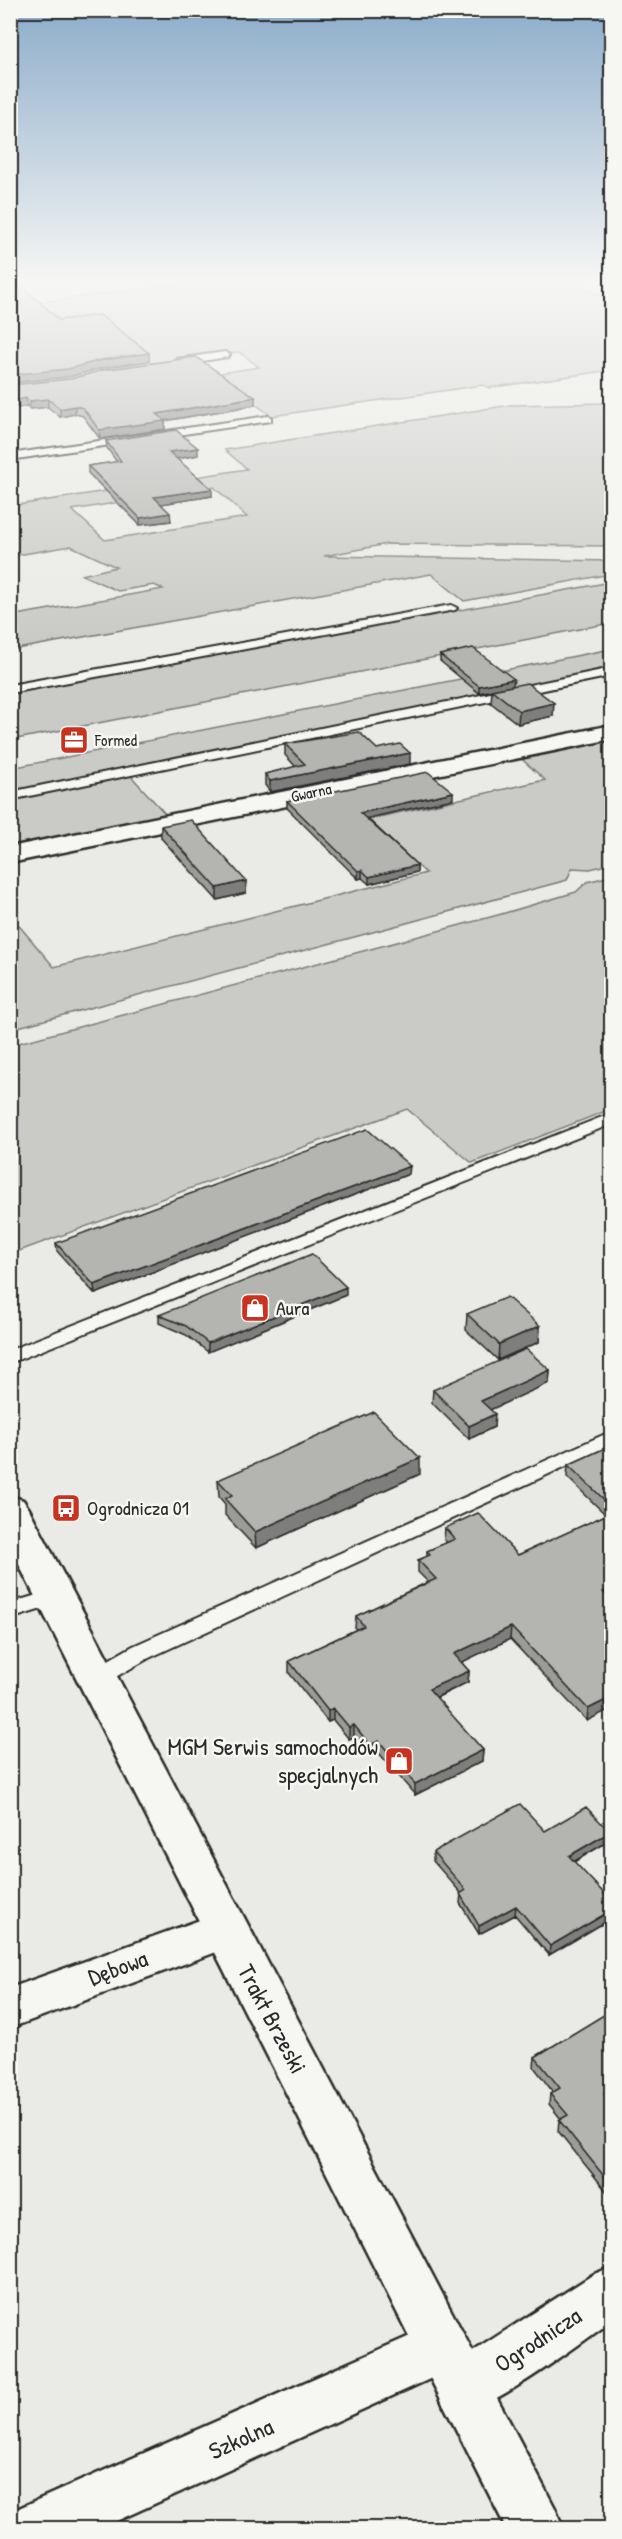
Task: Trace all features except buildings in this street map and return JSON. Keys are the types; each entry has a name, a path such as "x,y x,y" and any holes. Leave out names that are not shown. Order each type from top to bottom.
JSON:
{"street":[{"name":"Gwarna","path":"10,855 612,732"},
{"name":"Trakt Brzeski","path":"10,1509 535,2529"},
{"name":"Dębowa","path":"10,2008 225,1930"},
{"name":"Ogrodnicza","path":"453,2368 515,2357 612,2291"},
{"name":"Szkolna","path":"39,2529 453,2368"}],"lane":[{"path":"10,458 268,419"},
{"path":"10,689 451,608"},
{"path":"10,796 612,672"},
{"path":"10,1357 612,1118"},
{"path":"96,1677 141,1652 612,1437"},
{"path":"10,1611 57,1597"}],"shaded area":[{"path":"250,400 378,400 272,416"},
{"path":"611,403 611,546 387,544 324,556 611,561 611,574 464,601 431,574 11,650 11,616 163,589 154,585 118,591 82,575 116,567 71,546 11,556 11,506 247,469 225,450 511,405","holes":["214,487 247,517 105,540 72,510"]},
{"path":"611,582 611,623 11,740 11,693"},
{"path":"611,649 611,669 11,792 11,768"},
{"path":"611,735 611,864 590,869 572,868 567,880 11,1029 10,915 54,967 426,873 366,820 545,780 516,754"},
{"path":"130,775 170,819 11,852 10,800"},
{"path":"611,876 611,1109 472,1163 407,1109 11,1254 11,1045 498,915 576,892 587,882"}],"place":[{"name":"Formed","path":"74,740"},
{"name":"Aura","path":"255,1308"},
{"name":"Ogrodnicza 01","path":"66,1508"},
{"name":"MGM Serwis samochodów specjalnych","path":"399,1761"}]}
